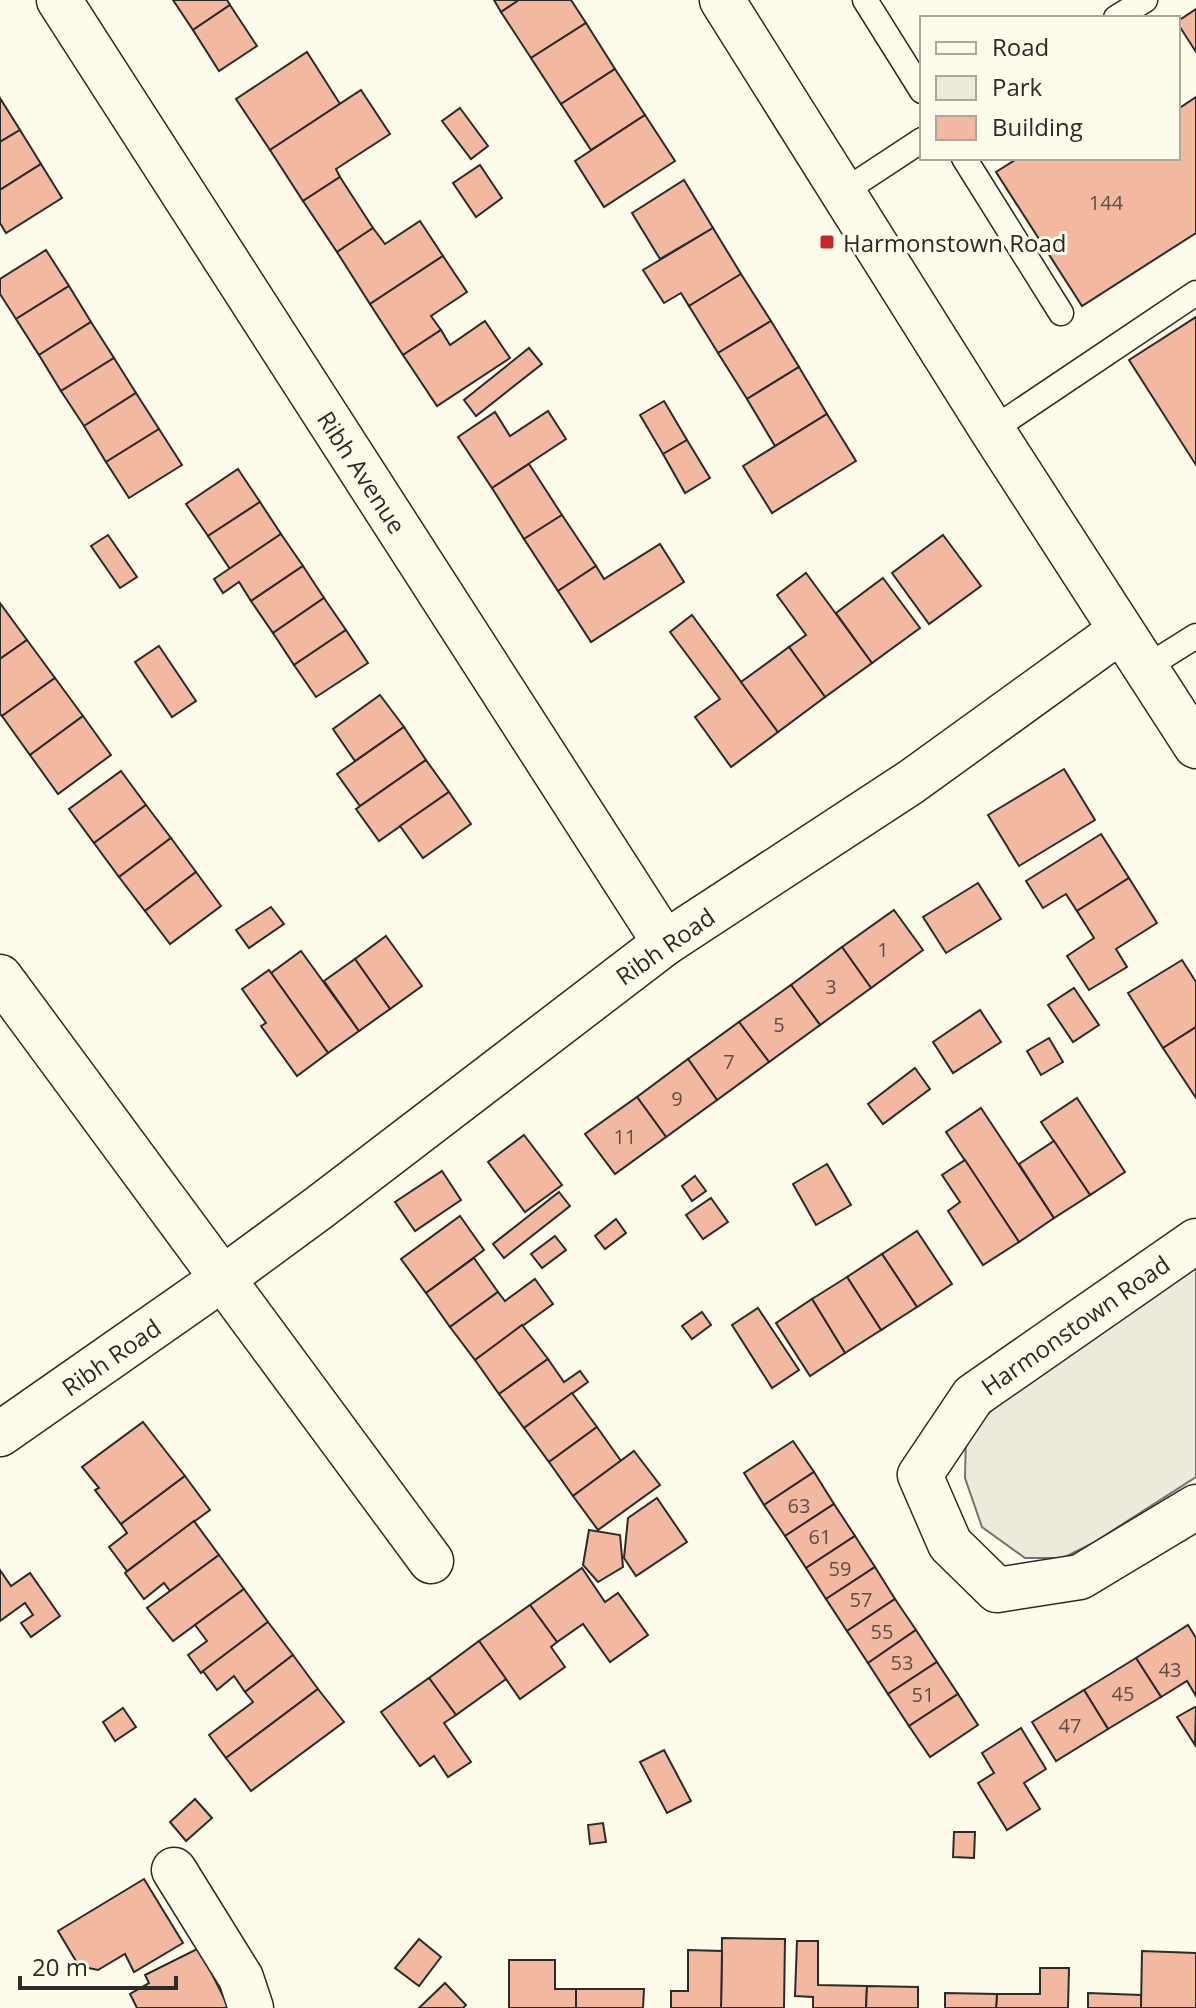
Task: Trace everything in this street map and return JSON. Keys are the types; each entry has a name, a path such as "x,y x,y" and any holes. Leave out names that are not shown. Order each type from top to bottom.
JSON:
{"street":[{"name":"Ribh Avenue","path":"59,0 665,943"},
{"path":"722,0 992,430 1196,746"},
{"name":"Ribh Road","path":"0,1434 332,1198 665,943 911,782 1120,631"},
{"path":"0,977 431,1561"},
{"name":"Harmonstown Road","path":"1196,1241 973,1396 920,1475 950,1544 997,1590 1080,1577 1196,1507"},
{"path":"174,1870 241,1978 251,2008"}],"lane":[{"path":"865,0 920,88"},
{"path":"1119,16 1145,0"},
{"path":"843,192 920,141"},
{"path":"965,160 1061,313"},
{"path":"992,430 1196,293"},
{"path":"1145,668 1196,636"}],"green space":[{"path":"1196,1265 1196,1477 1093,1543 1063,1558 1025,1558 982,1527 965,1478 966,1434 1006,1397"}],"building":[{"path":"173,0 227,0 230,5 193,30"},
{"path":"494,0 519,0 501,12"},
{"path":"519,0 571,0 586,23 531,58 501,12"},
{"path":"230,5 257,46 219,71 193,30"},
{"path":"1196,9 1196,52 1180,27 1180,20"},
{"path":"586,23 615,69 561,104 531,58"},
{"path":"307,52 340,104 270,150 236,99"},
{"path":"615,69 645,115 591,150 561,104"},
{"path":"361,90 390,134 336,169 340,177 303,201 270,150"},
{"path":"1196,97 1196,233 1082,306 996,172 1015,160 1180,160 1180,108"},
{"path":"0,98 20,130 0,142"},
{"path":"460,108 488,146 471,159 442,121"},
{"path":"645,115 675,161 604,207 575,161"},
{"path":"20,130 41,164 0,190 0,142"},
{"path":"41,164 62,198 6,233 0,223 0,190"},
{"path":"480,165 502,198 476,217 453,183"},
{"path":"340,177 373,228 337,252 303,201"},
{"path":"684,180 713,228 660,259 632,213"},
{"path":"420,221 443,256 370,304 337,252 373,228 385,244"},
{"path":"713,228 741,274 689,306 681,293 664,303 643,270"},
{"path":"46,250 69,286 16,319 0,294 0,279"},
{"path":"443,256 467,292 431,316 441,330 403,355 370,304"},
{"path":"741,274 771,321 718,353 689,306"},
{"path":"69,286 91,322 39,355 16,319"},
{"path":"1196,317 1196,465 1129,360"},
{"path":"485,321 510,358 437,406 403,355 441,330 450,345"},
{"path":"771,321 799,367 747,399 718,353"},
{"path":"91,322 114,358 61,391 39,355"},
{"path":"529,348 542,364 476,416 464,400"},
{"path":"114,358 136,393 84,426 61,391"},
{"path":"799,367 827,414 775,446 747,399"},
{"path":"136,393 159,429 106,462 84,426"},
{"path":"664,401 687,440 663,454 640,415"},
{"path":"548,411 566,439 492,488 458,437 495,412 510,436"},
{"path":"827,414 856,461 772,513 743,466"},
{"path":"159,429 182,465 129,498 106,462"},
{"path":"687,440 710,478 685,493 663,454"},
{"path":"529,464 562,515 524,539 492,488"},
{"path":"238,469 260,502 208,536 186,504"},
{"path":"260,502 281,534 230,569 208,536"},
{"path":"562,515 596,566 558,591 524,539"},
{"path":"281,534 303,566 251,601 239,582 223,593 214,579"},
{"path":"108,535 137,577 120,588 91,546"},
{"path":"943,535 981,586 929,624 892,573"},
{"path":"660,544 684,582 591,642 558,591 596,566 604,579"},
{"path":"303,566 324,598 273,633 251,601"},
{"path":"806,573 872,663 825,697 789,647 806,635 777,595"},
{"path":"883,578 920,628 872,663 836,613"},
{"path":"324,598 346,630 294,665 273,633"},
{"path":"0,603 27,640 0,659"},
{"path":"692,615 778,732 731,767 695,717 720,699 670,632"},
{"path":"346,630 368,663 316,697 294,665"},
{"path":"27,640 55,678 2,716 0,659"},
{"path":"159,646 196,701 172,717 135,662"},
{"path":"789,647 825,697 778,732 741,682"},
{"path":"55,678 83,716 30,755 2,716"},
{"path":"380,695 404,727 355,761 333,729"},
{"path":"83,716 111,755 58,794 30,755"},
{"path":"404,727 426,760 360,806 337,774"},
{"path":"426,760 449,792 379,841 356,809"},
{"path":"1064,769 1095,820 1019,866 988,815"},
{"path":"121,771 146,805 94,843 69,809"},
{"path":"449,792 471,824 423,858 400,826"},
{"path":"146,805 171,838 119,877 94,843"},
{"path":"1101,834 1129,878 1077,911 1066,894 1043,908 1026,881"},
{"path":"171,838 196,872 145,911 119,877"},
{"path":"196,872 221,906 170,944 145,911"},
{"path":"1129,878 1157,923 1116,949 1127,967 1089,990 1067,956 1094,938 1077,911"},
{"path":"978,883 1001,919 946,953 923,917"},
{"path":"271,907 284,924 249,948 236,930"},
{"path":"894,910 923,950 871,988 842,947"},
{"path":"386,936 422,986 390,1009 355,959"},
{"path":"842,947 871,988 820,1025 791,985"},
{"path":"301,951 359,1031 328,1053 271,973"},
{"path":"355,959 390,1009 359,1031 324,981"},
{"path":"1182,960 1196,982 1196,1027 1163,1048 1128,993"},
{"path":"269,970 328,1053 297,1076 261,1026 266,1023 242,989"},
{"path":"791,985 820,1025 769,1062 739,1022"},
{"path":"1074,988 1099,1025 1073,1042 1048,1005"},
{"path":"980,1010 1001,1042 953,1073 933,1042"},
{"path":"739,1022 769,1062 717,1100 688,1059"},
{"path":"1196,1027 1196,1098 1163,1048"},
{"path":"1049,1038 1063,1062 1041,1075 1027,1051"},
{"path":"688,1059 717,1100 666,1137 637,1097"},
{"path":"915,1068 930,1089 883,1124 868,1104"},
{"path":"637,1097 666,1137 615,1174 585,1134"},
{"path":"1077,1098 1125,1172 1090,1195 1041,1122"},
{"path":"981,1108 1054,1218 1019,1242 946,1132"},
{"path":"524,1135 562,1185 525,1212 488,1162"},
{"path":"1054,1141 1090,1195 1054,1218 1019,1164"},
{"path":"965,1160 1019,1242 983,1265 948,1211 960,1202 942,1175"},
{"path":"827,1164 851,1205 816,1225 793,1184"},
{"path":"442,1171 461,1200 415,1231 395,1202"},
{"path":"695,1176 706,1191 692,1201 682,1186"},
{"path":"559,1192 570,1206 504,1258 493,1244"},
{"path":"711,1198 728,1222 703,1239 686,1215"},
{"path":"460,1216 484,1250 426,1293 401,1259"},
{"path":"616,1219 626,1233 605,1249 595,1236"},
{"path":"917,1231 952,1284 917,1307 882,1254"},
{"path":"555,1236 566,1250 542,1268 531,1254"},
{"path":"882,1254 917,1307 881,1330 847,1277"},
{"path":"474,1258 498,1292 450,1327 426,1293"},
{"path":"847,1277 881,1330 845,1353 812,1299"},
{"path":"535,1279 553,1304 475,1360 450,1327 498,1292 505,1301"},
{"path":"812,1299 845,1353 810,1376 776,1323"},
{"path":"758,1308 799,1370 772,1388 732,1325"},
{"path":"702,1312 711,1325 692,1339 682,1326"},
{"path":"522,1325 548,1359 499,1394 475,1360"},
{"path":"548,1359 564,1382 580,1371 588,1382 524,1428 499,1394"},
{"path":"572,1393 597,1427 549,1462 524,1428"},
{"path":"143,1422 185,1476 121,1524 82,1467"},
{"path":"597,1427 621,1461 573,1496 549,1462"},
{"path":"793,1441 814,1472 764,1505 744,1473"},
{"path":"634,1451 660,1485 598,1530 573,1496"},
{"path":"814,1472 834,1504 785,1536 764,1505"},
{"path":"185,1476 210,1510 127,1571 109,1547 127,1533 121,1524"},
{"path":"657,1498 687,1542 636,1576 624,1558 628,1518"},
{"path":"834,1504 855,1536 806,1568 785,1536"},
{"path":"194,1521 219,1555 170,1591 164,1583 144,1599 125,1573"},
{"path":"589,1530 620,1535 623,1567 598,1582 583,1565"},
{"path":"855,1536 875,1567 826,1599 806,1568"},
{"path":"219,1555 244,1589 173,1641 147,1608"},
{"path":"875,1567 895,1599 847,1631 826,1599"},
{"path":"582,1568 605,1602 618,1593 648,1635 610,1662 583,1624 557,1642 530,1605"},
{"path":"0,1570 11,1586 30,1573 60,1616 31,1637 21,1623 33,1615 25,1603 0,1621"},
{"path":"244,1589 268,1622 201,1673 188,1655 207,1641 195,1625"},
{"path":"895,1599 916,1630 868,1663 847,1631"},
{"path":"530,1605 557,1642 551,1647 565,1667 520,1699 479,1641"},
{"path":"268,1622 293,1655 245,1692 234,1676 217,1690 203,1671"},
{"path":"1188,1625 1196,1638 1196,1696 1187,1681 1161,1697 1136,1658"},
{"path":"916,1630 937,1662 888,1694 868,1663"},
{"path":"479,1641 506,1679 456,1715 429,1678"},
{"path":"293,1655 318,1689 226,1758 209,1735 253,1702 245,1692"},
{"path":"1136,1658 1161,1697 1108,1729 1084,1690"},
{"path":"937,1662 958,1694 909,1726 888,1694"},
{"path":"429,1678 456,1715 444,1723 471,1762 448,1777 434,1756 420,1766 381,1712"},
{"path":"318,1689 344,1722 251,1791 226,1758"},
{"path":"1084,1690 1108,1729 1056,1761 1032,1722"},
{"path":"958,1694 978,1725 930,1757 909,1726"},
{"path":"123,1708 136,1727 115,1741 103,1722"},
{"path":"1196,1708 1195,1745 1177,1717"},
{"path":"1021,1728 1046,1769 1024,1783 1040,1809 1007,1830 978,1783 994,1773 982,1753"},
{"path":"664,1750 691,1801 667,1813 640,1762"},
{"path":"195,1799 212,1818 186,1841 170,1822"},
{"path":"603,1823 606,1842 590,1844 588,1825"},
{"path":"954,1832 975,1832 974,1858 953,1857"},
{"path":"144,1879 183,1943 134,1972 125,1954 98,1970 79,1966 58,1931"},
{"path":"722,1938 785,1939 784,2008 721,2008"},
{"path":"419,1939 441,1957 419,1986 395,1968"},
{"path":"797,1941 818,1941 818,1985 867,1986 866,2008 813,2008 813,1997 795,1996"},
{"path":"199,1948 229,2008 137,2008 130,1994 149,1983 145,1975"},
{"path":"688,1950 722,1951 721,2008 671,2008 671,1991 688,1991"},
{"path":"1142,1951 1196,1953 1196,2008 1141,2008"},
{"path":"509,1960 555,1960 555,1989 576,1989 576,2008 509,2008"},
{"path":"1040,1968 1069,1968 1068,2008 996,2008 997,1994 1040,1994"},
{"path":"445,1983 466,2005 463,2008 419,2008"},
{"path":"867,1986 918,1987 918,2008 866,2008"},
{"path":"576,1989 644,1989 643,2008 576,2008"},
{"path":"945,1993 997,1994 996,2008 945,2008"},
{"path":"1088,1993 1141,1995 1141,2008 1088,2008"}],"place":[{"name":"Harmonstown Road","path":"827,242"}]}
